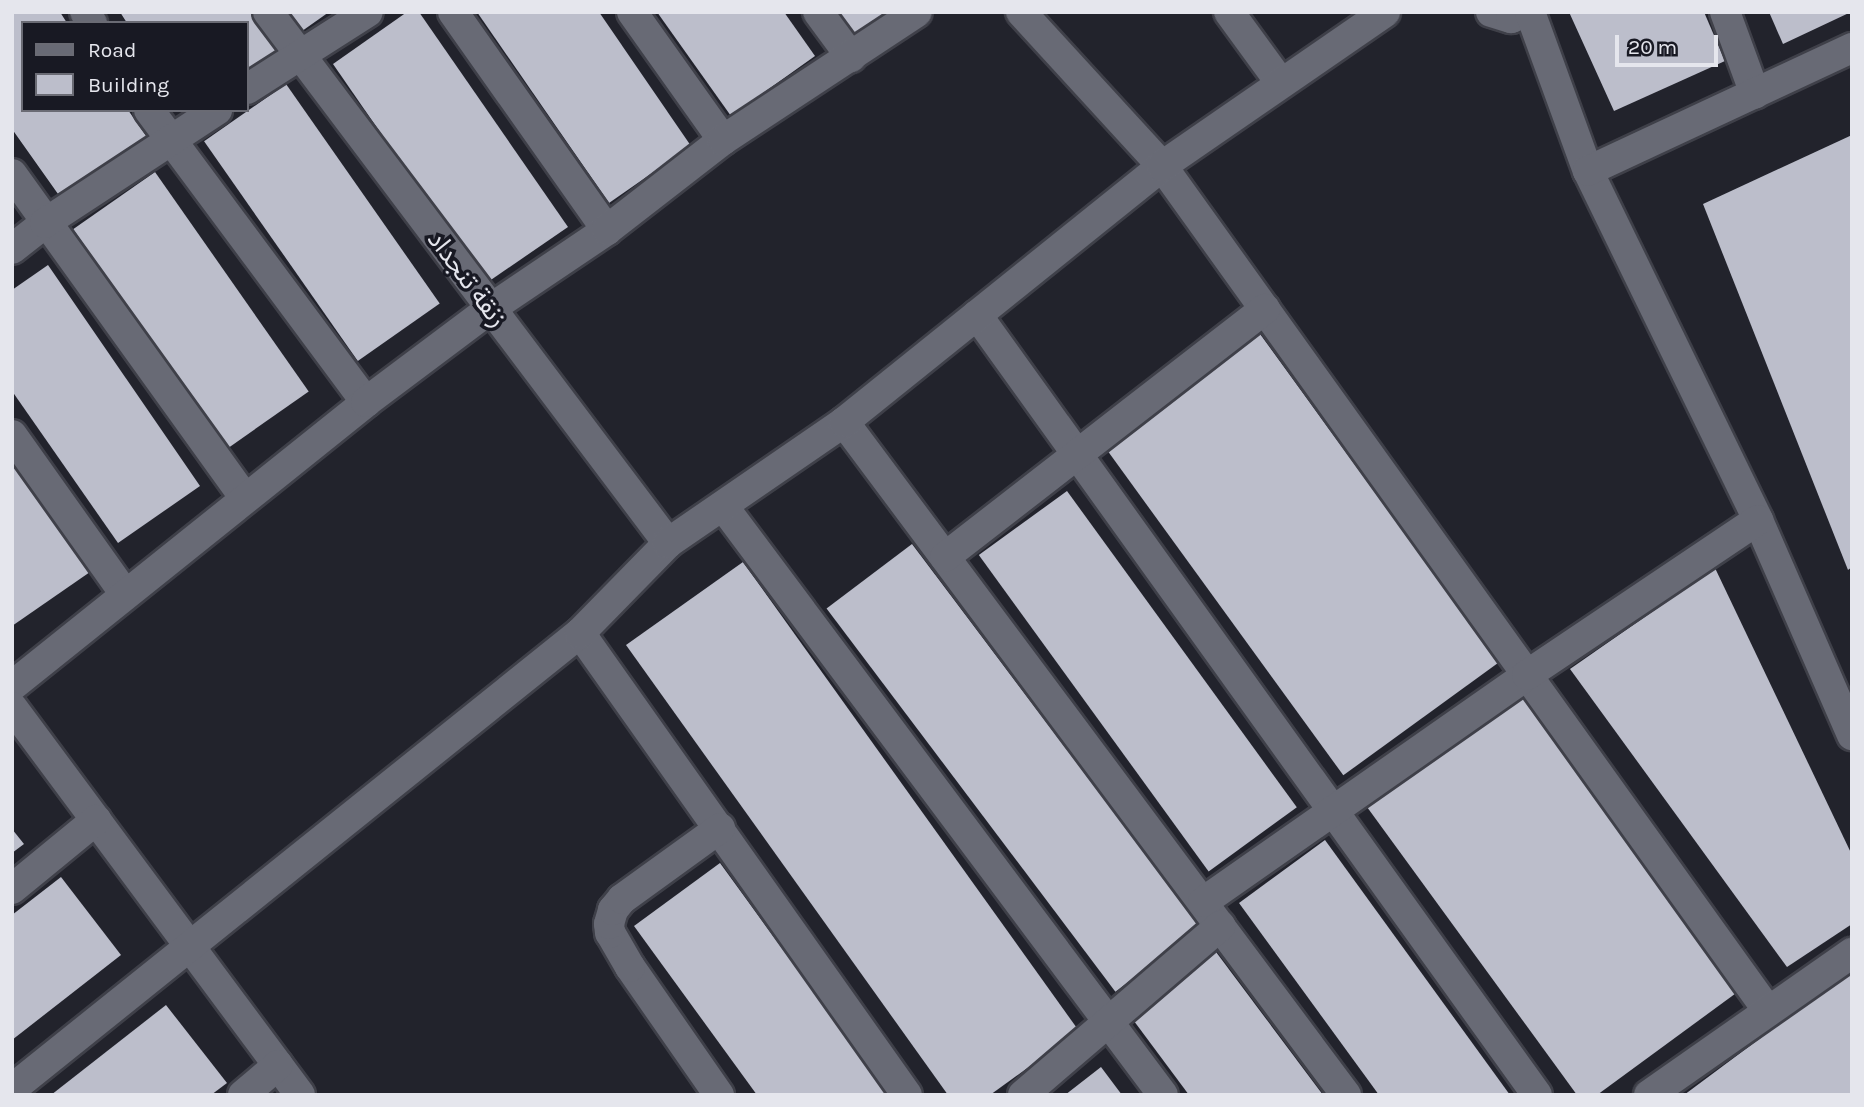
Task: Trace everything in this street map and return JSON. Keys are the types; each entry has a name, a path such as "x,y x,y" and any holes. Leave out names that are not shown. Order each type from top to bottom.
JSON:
{"street":[{"name":"زنقة تنجداد","path":"268,12 297,55 668,543"},
{"path":"248,88 368,12"},
{"path":"453,12 607,230"},
{"path":"632,12 723,140"},
{"path":"818,12 850,57"},
{"path":"12,687 366,402 491,309 607,230 723,140 917,12"},
{"path":"1021,12 1162,166 1768,1011"},
{"path":"1229,12 1280,82"},
{"path":"12,1089 580,634 668,543 844,422 1162,166 1385,12"},
{"path":"1491,12 1511,18 1528,12 1588,171 1845,700 1852,735"},
{"path":"1725,12 1755,94"},
{"path":"1588,171 1852,48"},
{"path":"150,112 170,142 366,402"},
{"path":"12,249 45,223 214,112"},
{"path":"12,174 244,498"},
{"path":"945,557 1265,309"},
{"path":"977,315 1537,1095"},
{"path":"844,422 1346,1095"},
{"path":"12,435 125,594"},
{"path":"723,506 1163,1095"},
{"path":"1023,1095 1108,1022 1211,914 1332,809 1758,520"},
{"path":"580,634 907,1095"},
{"path":"12,707 300,1095"},
{"path":"12,889 96,820"},
{"path":"719,1095 630,968 610,933 609,925 613,910 622,899 720,828"},
{"path":"1649,1095 1852,953"},
{"path":"243,1095 278,1065"}],"building":[{"path":"12,12 60,12 66,21 21,21 21,112 129,112 149,140 63,201 12,129"},
{"path":"120,12 257,12 284,50 248,77 248,21 126,21"},
{"path":"279,12 329,12 295,36"},
{"path":"407,12 419,12 568,227 485,284 333,64"},
{"path":"477,12 599,12 691,146 609,203"},
{"path":"657,12 784,12 815,56 731,116"},
{"path":"835,12 897,12 856,41"},
{"path":"1569,12 1704,12 1725,61 1614,111"},
{"path":"1769,12 1851,12 1783,44"},
{"path":"286,84 440,304 358,361 204,141"},
{"path":"1852,135 1852,567 1848,570 1703,204"},
{"path":"155,172 309,392 227,449 73,229"},
{"path":"48,265 200,486 118,543 12,391 12,290"},
{"path":"1260,334 1499,662 1343,775 1105,447"},
{"path":"12,460 90,572 12,626"},
{"path":"1067,491 1297,807 1209,871 979,555"},
{"path":"912,544 1201,927 1115,992 827,608"},
{"path":"743,562 1079,1031 990,1095 948,1095 626,645"},
{"path":"1715,568 1852,855 1852,924 1787,967 1570,669"},
{"path":"1525,690 1743,988 1597,1095 1577,1095 1367,807"},
{"path":"12,829 24,844 12,853"},
{"path":"1325,840 1510,1095 1379,1095 1239,903"},
{"path":"720,863 889,1095 757,1095 634,926"},
{"path":"61,877 121,955 12,1040 12,915"},
{"path":"1216,952 1323,1095 1189,1095 1131,1017"},
{"path":"1852,970 1852,1095 1684,1095"},
{"path":"166,1005 227,1083 211,1095 51,1095"},
{"path":"1101,1067 1122,1095 1065,1095"}]}
